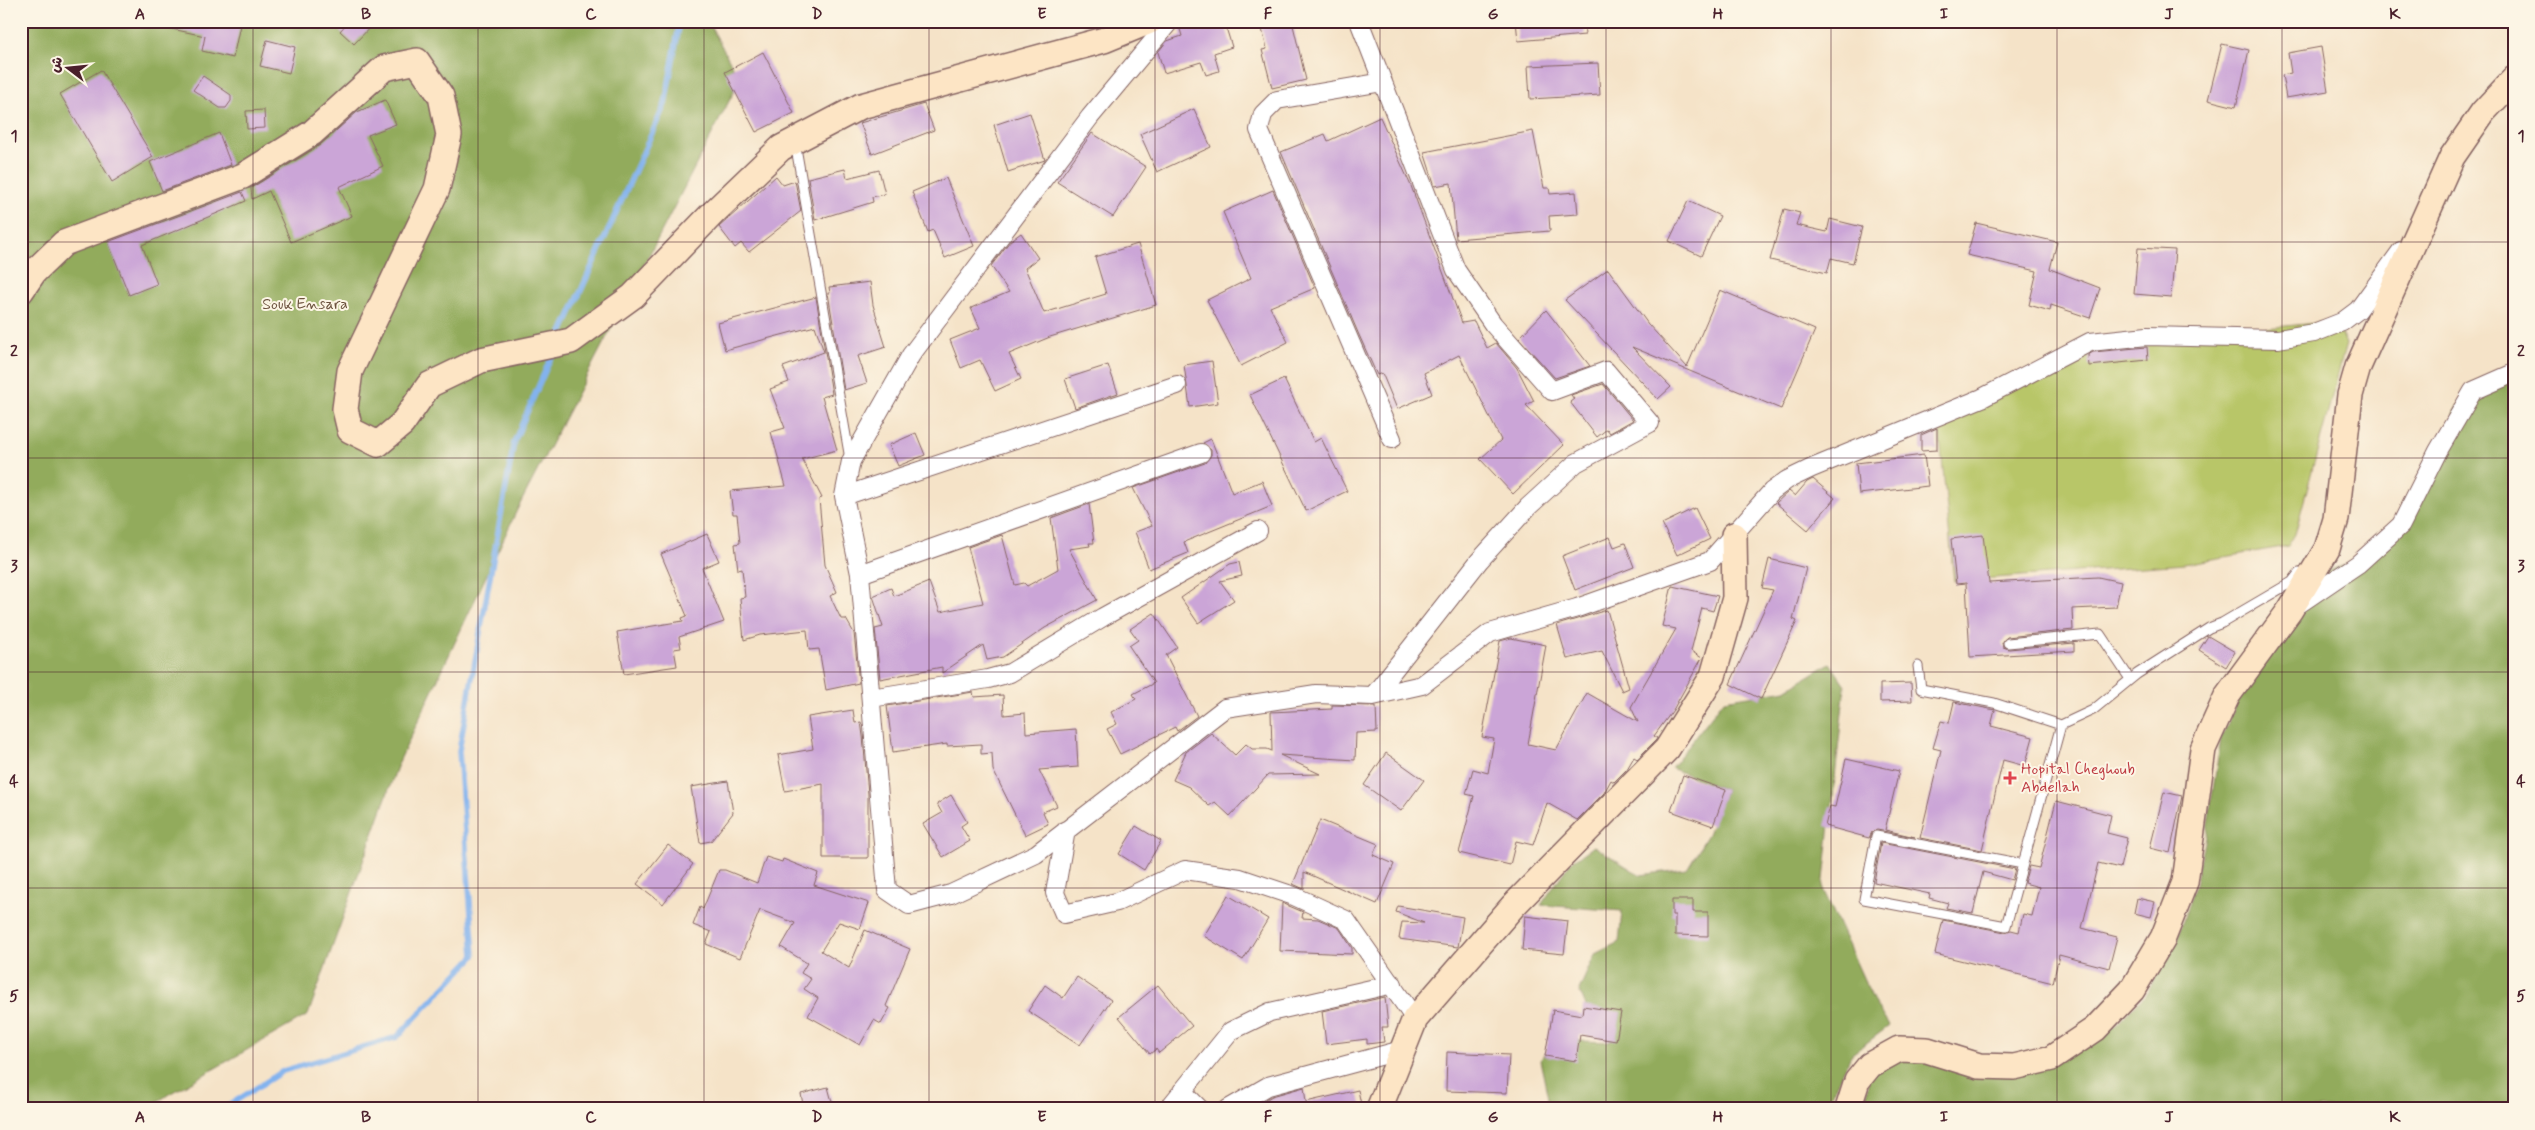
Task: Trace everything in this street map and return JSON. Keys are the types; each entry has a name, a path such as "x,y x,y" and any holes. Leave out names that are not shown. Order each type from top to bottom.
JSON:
{"street":[{"path":"21,291 34,272 64,243 243,176 312,133 384,68 417,61 441,96 449,135 437,189 350,371 345,409 350,430 378,444 402,424 429,385 481,360 571,341 633,296 712,214 782,148 861,106 1104,40 1150,21"},
{"path":"1170,21 1090,117 912,355 851,462 844,496 860,574 887,890 909,905 952,894 1028,858 1225,708 1316,694 1373,696 1422,685 1490,633 1577,608 1710,561 1772,491 1787,480 1982,398 2090,342 2147,336 2278,339 2314,333 2342,322 2358,310 2424,219"},
{"path":"1358,21 1456,270 1493,324 1552,391 1606,371 1650,423 1576,463 1528,507 1479,561 1373,696"},
{"path":"1848,1109 1856,1081 1870,1065 1899,1049 1927,1050 1979,1066 2014,1067 2052,1058 2095,1029 2132,990 2163,938 2185,882 2203,749 2227,696 2290,610 2327,549 2336,519 2350,395 2358,367 2452,157 2482,112 2514,79"},
{"path":"1383,82 1277,100 1263,114 1260,130 1392,439"},
{"path":"2290,610 2358,564 2401,525 2438,451 2473,391 2514,373"},
{"path":"844,496 1177,385"},
{"path":"860,574 1201,453"},
{"path":"871,698 988,679 1010,673 1103,617 1258,531"},
{"path":"1379,1109 1415,1019 1513,906 1667,749 1712,676 1735,598 1734,535"},
{"path":"1066,830 1055,894 1064,914 1117,902 1185,870 1240,878 1294,896 1346,920 1393,984 1415,1019"},
{"path":"1168,1109 1231,1031 1270,1012 1393,984"},
{"path":"1228,1109 1268,1086 1402,1050"},
{"path":"1182,1091 1200,1109"}],"lane":[{"path":"794,142 851,462"},
{"path":"1918,666 1920,689 1994,703 2061,725 2093,710 2130,679 2209,628 2292,582 2333,529"},
{"path":"2008,643 2100,634 2130,679"},
{"path":"2023,864 1876,836 1864,899 2006,926 2023,864 2061,725"}],"green space":[{"name":"Souk Ensara","path":"21,21 708,21 740,80 518,508 398,764 308,1015 144,1109 21,1109"},
{"path":"2336,321 2346,344 2295,534 2288,546 2184,564 1954,581 1938,418 2096,345"},
{"path":"2514,370 2514,1109 1864,1109 1869,1076 1909,1049 2013,1070 2115,1026 2147,993 2178,936 2195,884 2205,842 2221,738 2244,688 2321,572 2365,560 2418,511 2457,406"},
{"path":"1830,663 1845,685 1823,889 1875,1004 1889,1026 1852,1054 1830,1097 1832,1109 1546,1109 1548,1098 1540,1060 1558,1040 1610,1042 1616,1013 1587,1009 1579,990 1595,954 1619,942 1622,911 1541,905 1570,863 1594,846 1640,875 1687,869 1708,834 1726,790 1671,768 1724,700 1786,690"}],"building":[{"path":"168,21 223,21 240,25 233,58 202,51 205,36 167,28"},
{"path":"349,21 376,21 354,44 340,31"},
{"path":"1193,21 1224,21 1232,47 1214,53 1219,71 1206,75 1201,62 1164,73 1158,52 1167,41 1182,36 1179,26"},
{"path":"1260,21 1292,21 1306,80 1272,88 1262,50 1267,49"},
{"path":"1516,21 1584,21 1585,35 1518,41"},
{"path":"267,40 295,47 289,73 260,66"},
{"path":"2222,44 2249,50 2236,107 2208,100"},
{"path":"2321,47 2328,91 2286,98 2282,75 2291,73 2288,53"},
{"path":"763,52 794,113 756,132 725,72"},
{"path":"1598,63 1600,95 1530,99 1528,66"},
{"path":"101,70 153,157 112,182 60,94"},
{"path":"203,76 231,95 231,101 226,108 220,108 193,90"},
{"path":"385,100 396,124 368,135 383,166 339,187 352,216 291,242 269,191 252,199 251,188 320,145 357,112"},
{"path":"924,104 934,130 872,154 860,123"},
{"path":"1194,109 1211,147 1157,172 1140,134"},
{"path":"264,110 265,128 247,129 246,111"},
{"path":"1030,113 1045,160 1008,172 994,125"},
{"path":"1380,117 1411,186 1462,323 1474,321 1487,348 1496,343 1517,368 1534,401 1526,405 1564,445 1513,494 1480,459 1501,440 1459,355 1424,373 1432,394 1397,409 1382,373 1377,375 1281,152 1325,134 1328,141"},
{"path":"1533,131 1544,188 1549,188 1550,194 1576,192 1578,214 1549,216 1550,231 1456,239 1451,183 1435,186 1424,152"},
{"path":"219,133 231,165 162,191 150,162"},
{"path":"1092,133 1146,167 1113,217 1057,182"},
{"path":"845,169 847,178 879,170 885,194 872,197 873,202 815,220 808,178"},
{"path":"776,176 783,185 795,181 801,211 749,252 741,243 735,248 719,227"},
{"path":"946,178 974,246 945,258 933,230 928,232 912,192"},
{"path":"1273,190 1315,288 1270,307 1288,342 1241,366 1207,300 1251,278 1223,212"},
{"path":"242,192 246,201 142,245 157,284 129,295 108,242"},
{"path":"1688,201 1720,216 1701,256 1669,241"},
{"path":"1784,209 1800,213 1796,225 1827,232 1830,219 1862,227 1853,263 1831,258 1827,273 1770,260"},
{"path":"1976,223 2057,242 2050,269 2100,288 2090,318 2051,305 2050,311 2029,305 2037,271 1967,255"},
{"path":"1021,233 1038,258 1025,268 1044,313 1106,294 1095,257 1138,244 1156,305 1050,337 1009,354 1021,379 995,391 980,360 961,368 950,340 980,328 971,308 1009,292 991,266 1010,241"},
{"path":"2138,248 2175,250 2171,297 2134,294"},
{"path":"1608,269 1648,324 1687,367 1720,290 1815,330 1781,409 1632,347 1671,387 1658,399 1565,300"},
{"path":"870,282 873,305 886,347 858,356 867,383 844,390 828,293 830,293 829,287"},
{"path":"816,297 832,394 822,397 837,450 802,459 822,498 819,499 825,565 837,592 830,596 841,619 846,619 854,633 859,683 826,690 819,649 809,650 807,630 760,635 744,640 740,598 745,597 742,569 738,570 735,544 740,543 737,514 733,514 730,491 786,486 771,432 785,428 770,389 789,382 783,367 824,352 815,326 725,350 718,323"},
{"path":"1546,310 1590,366 1555,378 1519,338"},
{"path":"2147,347 2148,360 2089,366 2088,355 2093,352"},
{"path":"1212,361 1218,403 1190,407 1184,365"},
{"path":"1108,365 1118,393 1075,408 1065,379"},
{"path":"1284,379 1314,442 1321,438 1347,491 1306,511 1250,395"},
{"path":"1603,384 1633,420 1610,433 1607,429 1597,437 1570,402 1574,399 1571,395"},
{"path":"1937,428 1937,450 1921,451 1921,435"},
{"path":"916,433 925,455 898,466 889,445"},
{"path":"1211,439 1232,493 1262,481 1272,506 1184,542 1188,553 1149,569 1135,532 1152,526 1133,488 1205,463 1211,455 1211,450 1203,443"},
{"path":"1924,455 1928,486 1859,494 1856,463"},
{"path":"1813,479 1835,498 1808,530 1776,503 1789,491 1795,496 1807,482"},
{"path":"1089,504 1094,543 1089,543 1090,546 1069,549 1097,600 1045,628 1003,657 987,660 983,645 942,673 942,667 880,679 875,629 883,627 873,596 891,588 894,596 929,582 940,612 983,603 968,547 1002,535 1015,585 1024,583 1027,586 1058,569 1051,518"},
{"path":"1695,508 1710,539 1677,555 1662,524"},
{"path":"707,534 719,561 702,568 724,622 679,637 681,648 674,649 677,666 624,674 617,632 683,621 682,618 687,616 661,554"},
{"path":"1983,535 1989,583 2098,577 2121,582 2116,607 2072,609 2073,630 2007,637 2002,643 2003,647 2009,649 2074,643 2074,651 1970,657 1966,583 1956,584 1951,539"},
{"path":"1610,537 1614,547 1625,543 1634,567 1575,590 1562,556"},
{"path":"1769,559 1806,568 1793,619 1797,621 1761,699 1730,684 1773,590 1762,588"},
{"path":"1239,562 1242,576 1220,581 1234,600 1198,623 1181,598 1230,564"},
{"path":"1672,586 1718,596 1713,611 1702,608 1691,651 1702,658 1673,710 1654,736 1657,738 1656,740 1637,759 1634,757 1627,769 1614,782 1611,780 1604,793 1577,820 1547,803 1533,845 1516,841 1510,865 1459,853 1474,796 1466,794 1473,769 1488,773 1494,739 1482,737 1500,641 1511,638 1546,645 1528,744 1556,750 1587,693 1638,722 1631,707 1676,629 1662,626"},
{"path":"1607,610 1629,688 1622,691 1602,651 1567,659 1557,625"},
{"path":"1154,613 1177,647 1166,655 1197,716 1177,731 1175,727 1120,754 1107,729 1117,724 1111,712 1136,699 1133,694 1154,683 1129,646 1138,640 1130,629"},
{"path":"2208,636 2235,652 2226,667 2199,650"},
{"path":"1911,683 1912,701 1880,702 1880,684"},
{"path":"973,692 974,697 1003,695 1004,715 1025,713 1026,733 1076,729 1078,767 1039,770 1057,806 1043,812 1048,824 1025,835 993,770 992,753 981,754 981,744 947,746 947,744 893,752 887,706"},
{"path":"1954,702 1995,710 1991,726 2033,737 2025,766 2003,760 1982,850 1920,838 1941,750 1933,748 1941,721 1949,723"},
{"path":"1332,705 1376,706 1377,732 1356,733 1355,760 1280,755 1320,774 1268,775 1230,816 1215,802 1209,806 1189,787 1173,780 1186,752 1211,733 1235,755 1246,744 1252,749 1272,751 1271,712 1332,709"},
{"path":"853,710 855,723 861,722 863,736 868,794 868,858 823,858 823,784 785,791 778,755 813,749 808,717"},
{"path":"1386,753 1424,780 1401,811 1364,785"},
{"path":"1846,759 1899,771 1885,830 1915,837 1877,830 1872,832 1869,838 1825,826 1830,806 1835,807"},
{"path":"1683,775 1726,790 1713,826 1671,811"},
{"path":"728,781 733,813 711,841 700,843 691,787"},
{"path":"2164,792 2182,796 2170,853 2150,848"},
{"path":"951,795 967,822 961,826 970,841 943,857 923,824 942,813 937,804"},
{"path":"2056,801 2111,815 2107,833 2127,838 2120,868 2098,863 2082,928 2117,937 2109,968 2059,955 2053,983 1935,954 1943,920 2005,932 2011,930 2019,932 2023,914 2032,916 2039,887 2024,883 2029,866 2039,868"},
{"path":"1320,820 1378,844 1373,855 1394,864 1377,904 1304,872 1304,889 1293,884"},
{"path":"1136,826 1161,841 1144,870 1119,854"},
{"path":"1881,843 2015,869 2012,880 1983,872 1973,913 1946,908 1948,903 1929,898 1930,894 1874,882"},
{"path":"668,845 693,864 663,904 637,884"},
{"path":"766,857 782,862 783,859 818,873 814,885 869,903 860,929 839,922 821,951 849,968 865,930 910,949 886,1006 890,1008 881,1024 874,1020 860,1045 808,1016 818,998 804,989 811,979 801,973 807,963 781,947 795,923 760,910 740,958 706,944 711,932 693,925 700,907 703,909 719,870 725,870 757,883"},
{"path":"1228,895 1268,919 1243,960 1204,936"},
{"path":"2137,898 2155,902 2151,917 2134,913"},
{"path":"1672,900 1693,900 1693,912 1708,912 1708,936 1675,935 1675,915 1672,915"},
{"path":"1282,903 1303,912 1302,918 1318,919 1339,928 1352,948 1352,954 1280,951"},
{"path":"1398,906 1463,917 1458,947 1399,939 1402,922 1424,923 1396,912"},
{"path":"1525,916 1568,921 1564,954 1522,950"},
{"path":"1077,977 1111,1000 1080,1045 1028,1011 1045,985 1063,998"},
{"path":"1158,985 1192,1026 1159,1053 1156,1049 1150,1054 1119,1017"},
{"path":"1385,997 1388,1027 1382,1027 1384,1042 1367,1044 1367,1039 1326,1044 1322,1011"},
{"path":"1583,1006 1621,1012 1616,1041 1580,1035 1576,1061 1545,1056 1553,1010 1582,1015"},
{"path":"1447,1052 1509,1055 1507,1093 1446,1091"},
{"path":"828,1087 834,1109 804,1109 801,1094"},
{"path":"1304,1087 1306,1102 1358,1090 1362,1109 1265,1109 1264,1101 1272,1096"}],"waterway":[{"path":"561,335 665,104 680,21"},
{"path":"223,1109 283,1071 397,1037 474,956 459,751 514,442 553,353"}],"place":[{"name":"Hopital Cheghoub Abdellah","path":"2010,778"}]}
